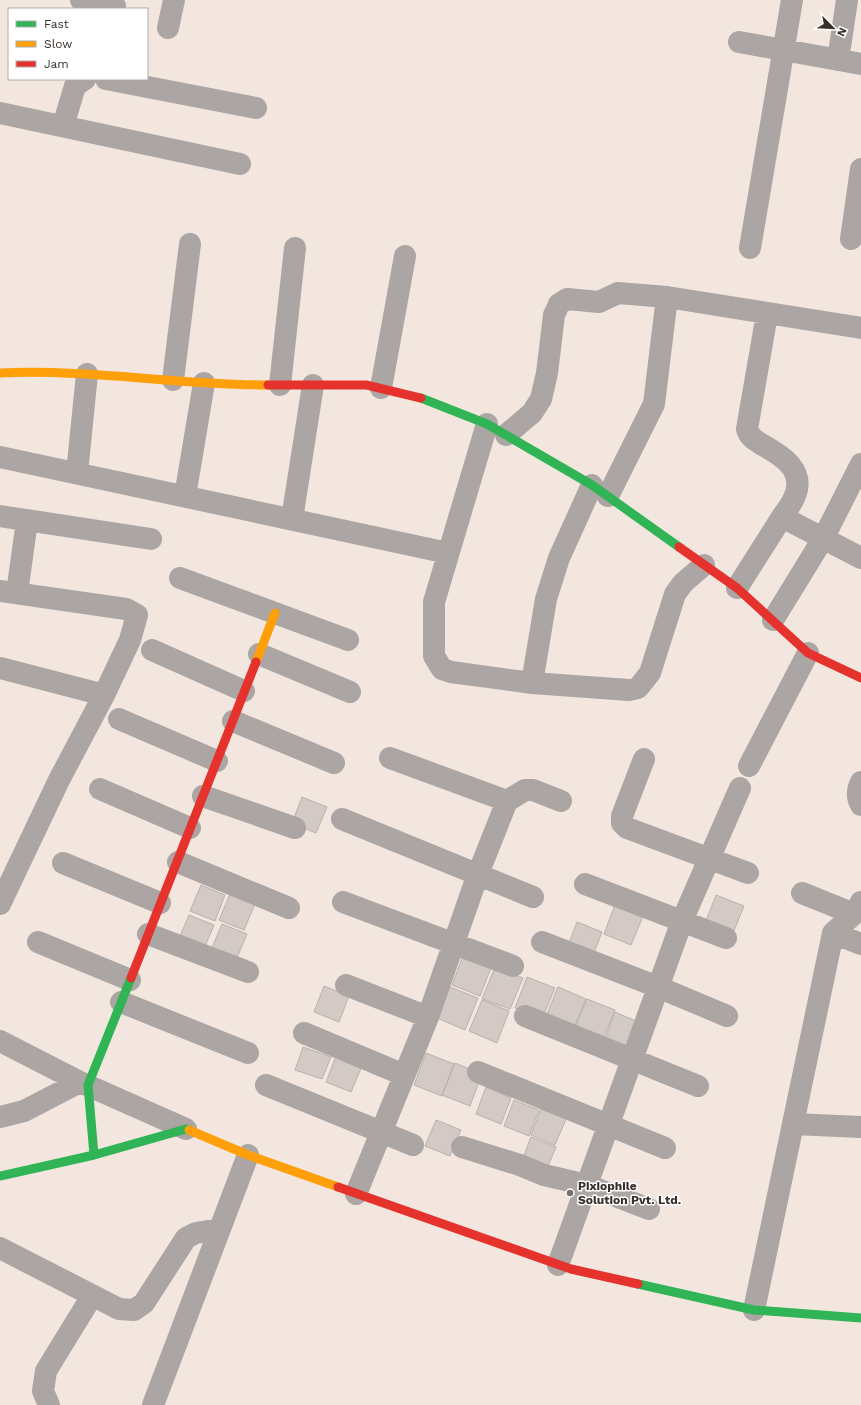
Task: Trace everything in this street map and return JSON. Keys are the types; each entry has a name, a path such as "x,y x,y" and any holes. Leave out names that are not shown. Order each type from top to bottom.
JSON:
{"street":[{"path":"81,0 115,6"},
{"path":"168,28 174,0"},
{"path":"750,248 785,50 792,0"},
{"path":"838,60 847,0"},
{"path":"739,42 861,64"},
{"path":"63,126 76,86 84,80"},
{"path":"111,80 256,108"},
{"path":"0,113 240,164"},
{"path":"851,239 861,169"},
{"path":"173,380 190,244"},
{"path":"280,385 295,248"},
{"path":"381,388 405,256"},
{"path":"506,435 532,413 541,399 548,373 554,315 559,304 567,299 599,302 618,293 667,297 861,328"},
{"path":"532,683 546,599 556,565 654,404 667,297"},
{"path":"737,588 794,498 797,489 795,472 783,456 752,439 747,429 767,314"},
{"path":"0,373 44,371 204,383 367,385 418,397 487,424 600,491 737,588 808,653 861,678"},
{"path":"77,473 87,374"},
{"path":"185,496 204,383"},
{"path":"292,519 313,384"},
{"path":"487,424 434,602 434,656 438,665 442,669 451,672 532,683 629,690 638,688 650,673 675,594 683,583 704,565"},
{"path":"0,457 448,552"},
{"path":"773,620 824,537 861,464"},
{"path":"0,516 151,539"},
{"path":"782,517 824,537 861,558"},
{"path":"0,904 59,780 104,695 130,640 137,615 126,609 8,592 27,521"},
{"path":"180,578 348,640"},
{"path":"94,1154 84,1084 121,1002 160,903 178,862 275,613"},
{"path":"152,650 244,691"},
{"path":"749,766 808,653"},
{"path":"259,654 350,692"},
{"path":"0,668 104,695"},
{"path":"119,719 217,761"},
{"path":"233,721 334,763"},
{"path":"390,758 506,801"},
{"path":"644,759 622,816 622,823 627,828 748,872"},
{"path":"861,782 858,791 858,800 861,806"},
{"path":"558,1265 682,921 711,858 740,788"},
{"path":"100,789 190,828"},
{"path":"356,1194 428,1017 478,874 506,801 525,790 533,790 560,801"},
{"path":"203,796 295,828"},
{"path":"342,819 533,897"},
{"path":"178,862 289,908"},
{"path":"63,863 160,903"},
{"path":"585,884 726,938"},
{"path":"802,893 858,908"},
{"path":"343,902 513,966"},
{"path":"754,1310 833,933 858,908"},
{"path":"833,933 861,944"},
{"path":"148,934 248,972"},
{"path":"38,942 130,980"},
{"path":"542,942 658,987 727,1016"},
{"path":"346,986 428,1017"},
{"path":"121,1002 248,1053"},
{"path":"525,1016 698,1086"},
{"path":"304,1033 404,1075"},
{"path":"0,1041 84,1084 186,1129 248,1154 356,1194 558,1265 754,1310 861,1318"},
{"path":"478,1072 665,1148"},
{"path":"0,1117 24,1111 84,1084"},
{"path":"266,1084 413,1145"},
{"path":"793,1124 861,1127"},
{"path":"0,1176 94,1154 186,1129"},
{"path":"462,1147 520,1165 544,1175 587,1185 649,1210"},
{"path":"153,1405 248,1154"},
{"path":"0,1248 92,1296 119,1309 129,1311 138,1309 144,1303 186,1238 196,1233 220,1229"},
{"path":"49,1405 43,1391 46,1371 92,1296"}],"building":[{"path":"302,797 327,807 316,833 292,823"},
{"path":"201,885 225,895 215,921 190,911"},
{"path":"230,894 255,904 244,930 219,920"},
{"path":"716,895 744,906 731,938 704,926"},
{"path":"616,902 644,914 631,945 604,934"},
{"path":"189,915 214,925 203,951 178,941"},
{"path":"577,922 602,932 592,958 567,948"},
{"path":"222,924 247,934 236,960 211,950"},
{"path":"464,953 492,965 480,996 452,985"},
{"path":"495,967 523,978 510,1009 482,999"},
{"path":"527,977 555,988 542,1019 515,1008"},
{"path":"324,986 349,996 339,1022 314,1012"},
{"path":"450,987 478,998 465,1030 437,1018"},
{"path":"558,987 586,999 573,1030 545,1019"},
{"path":"587,999 615,1010 602,1041 574,1030"},
{"path":"482,1000 509,1011 497,1043 469,1031"},
{"path":"615,1012 643,1024 631,1055 603,1044"},
{"path":"303,1047 331,1057 322,1079 295,1070"},
{"path":"426,1053 454,1064 442,1096 414,1085"},
{"path":"336,1056 362,1066 351,1092 326,1082"},
{"path":"455,1063 482,1074 470,1106 442,1095"},
{"path":"486,1087 511,1098 501,1124 476,1114"},
{"path":"514,1100 539,1110 529,1136 504,1126"},
{"path":"541,1109 566,1119 555,1145 531,1135"},
{"path":"436,1120 461,1130 450,1156 425,1146"},
{"path":"531,1137 556,1147 545,1173 521,1163"}],"traffic: fast":[{"path":"421,398 487,424 592,485 679,547"},
{"path":"94,1155 88,1085 131,978"},
{"path":"0,1176 94,1155 186,1129 189,1130"},
{"path":"638,1284 754,1310 861,1318"}],"traffic: slow":[{"path":"0,373 67,373 201,383 268,385"},
{"path":"256,662 275,613"},
{"path":"189,1130 248,1155 338,1187"}],"traffic: jam":[{"path":"268,385 367,385 421,398"},
{"path":"679,547 737,588 808,653 861,678"},
{"path":"131,978 256,662"},
{"path":"338,1187 571,1269 638,1284"}],"place":[{"name":"Pixiophile Solution Pvt. Ltd.","path":"570,1193"}]}
